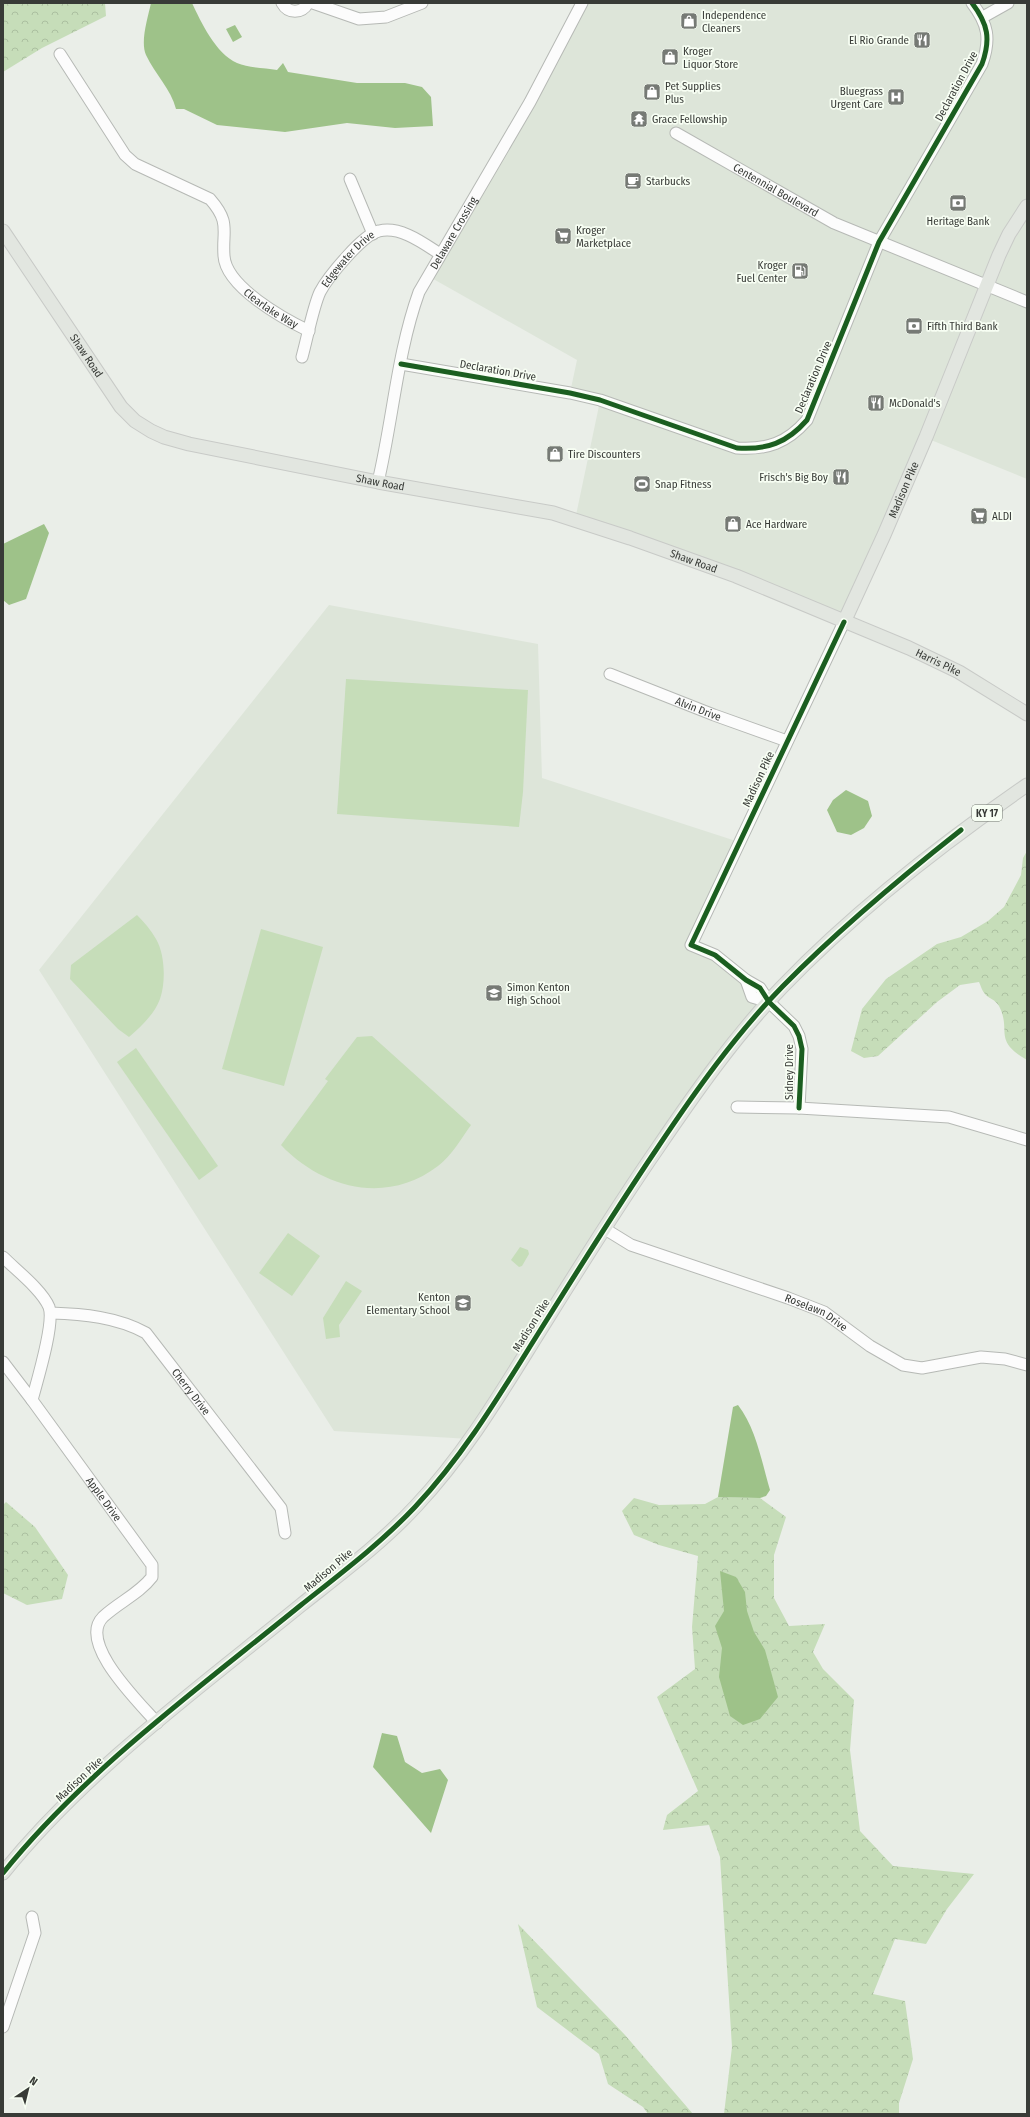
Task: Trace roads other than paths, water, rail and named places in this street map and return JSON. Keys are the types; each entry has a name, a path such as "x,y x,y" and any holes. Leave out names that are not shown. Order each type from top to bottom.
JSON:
{"main road":[{"name":"Madison Pike","path":"844,622 884,535 926,437 986,285 1009,234 1027,206"},
{"name":"Shaw Road","path":"3,231 121,407 140,424 164,437 188,444 378,482 553,513 736,576 844,622"},
{"name":"Harris Pike","path":"844,622 909,648 959,672 1027,714"},
{"name":"KY 17","path":"605,1229 686,1106 738,1037 769,1002 848,924 961,830 1027,785"},
{"name":"Madison Pike","path":"3,1873 20,1852 86,1785 157,1723 347,1568 414,1508 448,1468 487,1415 605,1229"}],"street":[{"path":"282,3 285,8 294,12 303,9 308,3"},
{"path":"313,3 359,19 386,17 422,3"},
{"name":"Delaware Crossing","path":"378,482 388,441 401,364 416,302 440,254 530,102 582,3"},
{"name":"Declaration Drive","path":"401,364 570,393 600,400 737,448 755,449 770,447 791,435 806,420 879,242 982,64 986,51 987,38 982,17 972,3"},
{"path":"982,17 1008,3"},
{"name":"Clearlake Way","path":"60,54 125,155 135,164 210,200 218,209 226,229 224,258 235,282 286,320 309,331"},
{"name":"Centennial Boulevard","path":"676,133 820,216 879,242 986,285"},
{"path":"350,179 373,234"},
{"name":"Edgewater Drive","path":"302,357 320,292 351,252 365,238 378,231 405,233 440,254"},
{"path":"986,285 1027,302"},
{"name":"Madison Pike","path":"691,945 844,622"},
{"name":"Alvin Drive","path":"610,674 714,715 787,741"},
{"name":"Sidney Drive","path":"691,945 715,955 746,980 760,988 769,1002 794,1026 799,1036 802,1049 799,1108"},
{"name":"Sidney Drive","path":"736,1107 799,1108 949,1117 1027,1140"},
{"name":"Roselawn Drive","path":"605,1229 630,1245 788,1298 824,1312 870,1346 903,1365 922,1368 981,1357 1006,1359 1027,1365"},
{"path":"3,1257 44,1297 51,1313 47,1339 32,1400"},
{"name":"Cherry Drive","path":"51,1313 78,1314 123,1322 146,1332 281,1508 285,1533"},
{"name":"Apple Drive","path":"3,1362 122,1521 152,1565 152,1577 144,1588 102,1618 97,1628 96,1638 100,1651 107,1662 157,1723"},
{"path":"3,2027 35,1933 32,1917"}],"place":[{"name":"Independence Cleaners","path":"689,21"},
{"name":"El Rio Grande","path":"922,40"},
{"name":"Kroger Liquor Store","path":"670,57"},
{"name":"Pet Supplies Plus","path":"652,92"},
{"name":"Bluegrass Urgent Care","path":"896,97"},
{"name":"Grace Fellowship","path":"639,119"},
{"name":"Starbucks","path":"633,181"},
{"name":"Heritage Bank","path":"958,203"},
{"name":"Kroger Marketplace","path":"563,236"},
{"name":"Kroger Fuel Center","path":"800,271"},
{"name":"Fifth Third Bank","path":"914,326"},
{"name":"McDonald's","path":"876,403"},
{"name":"Tire Discounters","path":"555,454"},
{"name":"Frisch's Big Boy","path":"841,477"},
{"name":"Snap Fitness","path":"642,484"},
{"name":"ALDI","path":"979,516"},
{"name":"Ace Hardware","path":"733,524"},
{"name":"Simon Kenton High School","path":"494,993"},
{"name":"Kenton Elementary School","path":"463,1303"}]}
